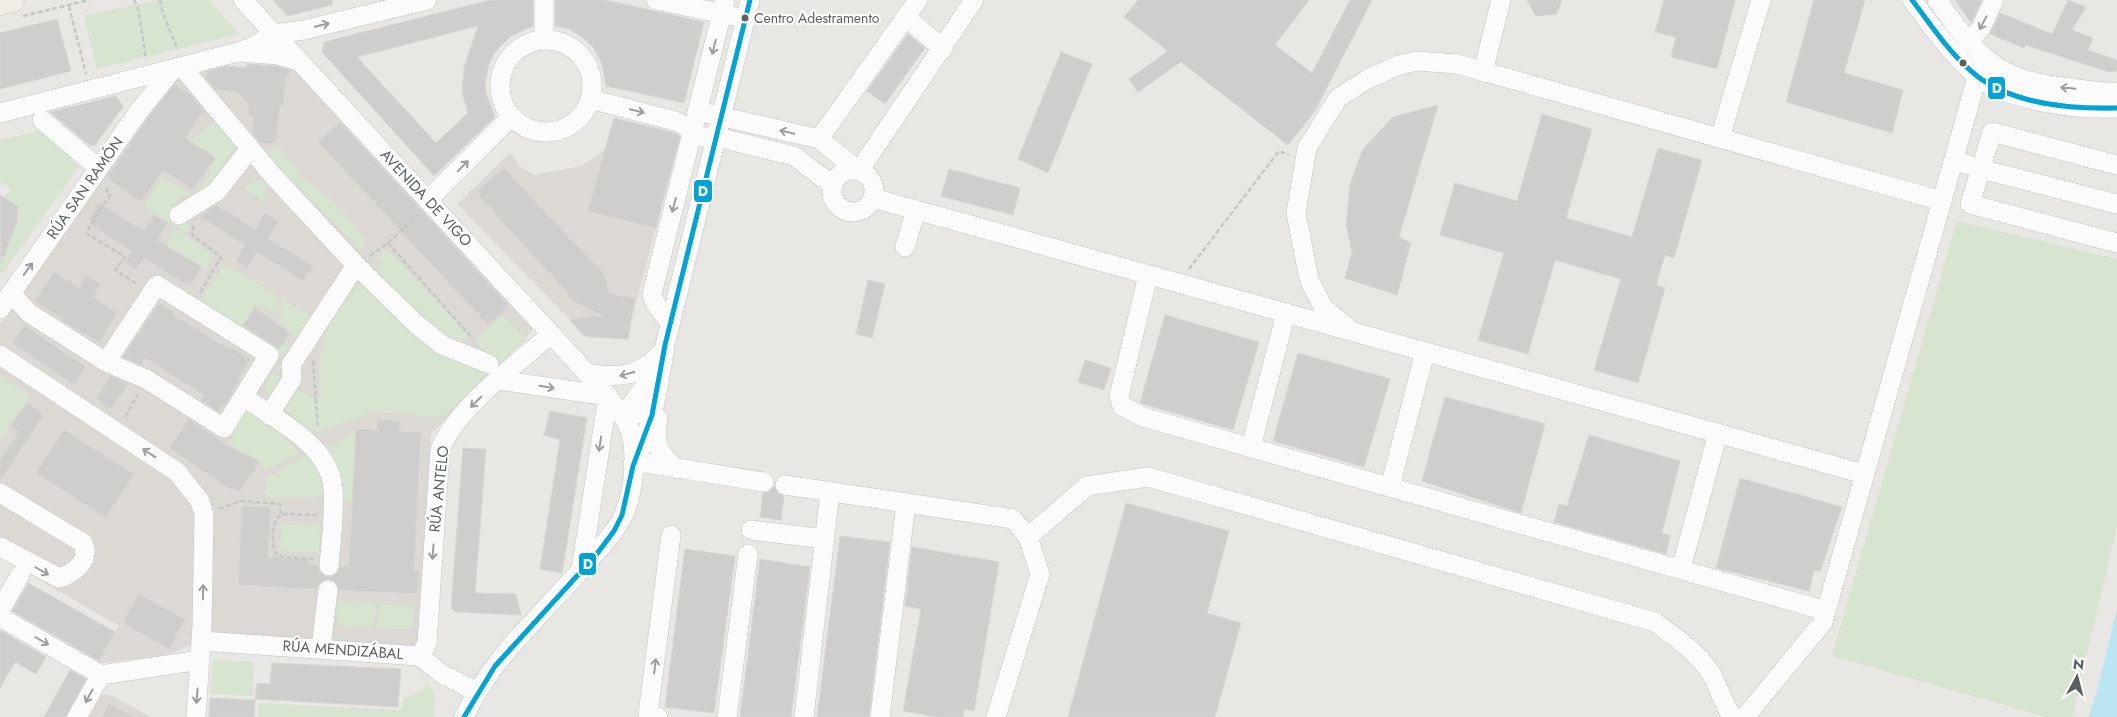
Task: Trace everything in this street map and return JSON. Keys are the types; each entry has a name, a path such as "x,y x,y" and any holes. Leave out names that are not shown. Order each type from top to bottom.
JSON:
{"street":[{"name":"AVENIDA DE VIGO","path":"243,0 608,396 629,429 633,464"},
{"path":"0,113 127,81 178,63 238,52 252,47 274,34 304,30 427,0"},
{"path":"544,0 544,39"},
{"path":"656,0 724,7 746,18"},
{"path":"677,469 663,457 657,445 659,382 663,349 750,0"},
{"path":"819,140 907,18 917,0"},
{"path":"1482,72 1501,0"},
{"path":"1720,138 1761,0"},
{"path":"1912,0 1958,58 1982,69 2050,86 2117,92"},
{"path":"1937,0 1968,43 1982,69 2017,96 2048,103 2117,108"},
{"path":"1968,43 1981,28 1994,0"},
{"path":"860,171 943,49 971,1"},
{"path":"670,323 655,303 652,294 724,7"},
{"path":"907,18 943,49"},
{"path":"544,39 559,41 572,47 583,58 591,78 590,99 584,112 574,122 556,130 535,131 522,126 511,117 503,104 499,90 501,75 506,61 516,50 530,42 544,39"},
{"path":"238,52 278,55 299,61"},
{"path":"1352,332 1323,307 1309,279 1296,213 1307,148 1338,98 1368,78 1399,65 1417,61 1457,64 1942,201"},
{"path":"178,63 250,149 356,265 416,324 442,345 488,364"},
{"name":"RÚA SAN RAMÓN","path":"0,309 93,166 178,63"},
{"path":"1745,717 1823,622 1942,201 1982,69"},
{"path":"127,81 136,89 139,111"},
{"path":"590,99 675,120 692,133 717,137 794,156 832,185"},
{"path":"698,111 819,140 868,176 873,184 873,198 865,208 855,212 847,211 836,203 832,197 832,185 840,174 847,170 860,171"},
{"path":"430,202 511,117"},
{"path":"42,120 93,166"},
{"path":"2117,165 1992,132 1970,204 2117,243"},
{"path":"179,215 216,192 250,149"},
{"path":"1954,160 1981,169 2117,204"},
{"path":"873,198 1864,474"},
{"path":"905,247 916,210"},
{"path":"269,415 292,379 291,365 356,265"},
{"path":"1148,275 1119,386 1122,406 1143,417 1826,611"},
{"path":"11,293 29,313 106,362 146,379 224,428 269,355 157,285 106,362"},
{"path":"1251,447 1286,313"},
{"name":"RÚA ANTELO","path":"419,656 427,644 440,450 446,436 460,418 551,334"},
{"path":"586,373 615,377 627,376 646,366 663,349"},
{"path":"659,382 639,414 630,418 623,417 644,387 663,349"},
{"path":"1390,487 1425,352"},
{"path":"0,355 177,472 200,501 204,515 201,641 196,717"},
{"path":"499,380 608,396 581,570"},
{"path":"464,717 475,691 493,667 581,570 613,531 624,514 633,464 645,437 659,382"},
{"path":"244,397 292,430 327,465 333,488 329,563"},
{"path":"1681,569 1718,434"},
{"path":"633,464 647,463 764,482"},
{"path":"1028,537 1086,486 1148,477 1654,622 1686,645 1711,674 1723,703 1732,717"},
{"path":"785,485 1013,519 1028,537 1040,574 996,717"},
{"path":"804,717 830,492"},
{"path":"0,493 83,543 86,548 85,555 76,570 69,576 59,578 0,547"},
{"path":"880,717 906,503"},
{"path":"752,530 825,540"},
{"path":"653,716 671,535"},
{"path":"727,717 748,554"},
{"path":"0,610 20,575"},
{"path":"321,648 328,590"},
{"path":"0,617 101,674 200,660"},
{"name":"RÚA MENDIZÁBAL","path":"201,641 419,656 442,674 475,691"},
{"path":"77,717 101,674"}],"path":[{"path":"10,7 68,5 89,0"},
{"path":"134,0 138,8 146,60"},
{"path":"160,0 178,63"},
{"path":"68,5 86,74"},
{"path":"1178,283 1279,151 1305,160"},
{"path":"93,166 110,195 86,233 125,258 115,270 151,293"},
{"path":"356,265 388,243 430,202"},
{"path":"179,215 194,226 191,234 222,257 192,307"},
{"path":"388,243 472,337 488,364"},
{"path":"311,334 318,417 316,452"},
{"path":"116,431 146,379"},
{"path":"204,515 241,501 280,504 281,514"},
{"path":"329,563 283,558 276,554 273,549 275,520 281,514 332,515"}],"shaded area":[{"path":"291,64 534,329 431,434 419,646 215,635 167,655 96,664 119,626 0,557 0,323 173,81 215,67"},
{"path":"614,118 681,134 633,314 569,319 457,204 510,153 522,168 535,175 580,166 600,154 606,147"},
{"path":"101,695 110,695 151,717 89,717"}],"green space":[{"path":"158,0 209,0 239,34 97,69 84,16"},
{"path":"216,121 238,143 206,190 198,194 216,157 190,140"},
{"path":"41,130 79,166 0,277 0,253 10,239 17,222 18,206 4,197 11,189 0,181 0,140"},
{"path":"260,150 282,151 301,177 337,205 367,242 361,250"},
{"path":"162,177 196,197 190,199 183,194 170,214 191,227 187,233 144,207"},
{"path":"263,178 266,180 264,202 243,188"},
{"path":"1957,221 2117,259 2117,526 2072,717 2046,717 1832,656"},
{"path":"175,229 214,255 205,270 165,245"},
{"path":"387,249 469,336 461,343 437,333 366,267 369,262 374,268 382,262 377,257"},
{"path":"225,264 280,297 274,313 258,303 243,325 265,340 264,343 273,349 275,347 279,349 283,344 290,348 283,356 274,355 198,305"},
{"path":"364,282 493,371 443,417 373,412 311,434 266,390 266,384 273,372 312,399 320,398 320,357 329,325 345,301"},
{"path":"283,299 312,317 299,338 286,330 288,327 279,321 282,315 278,312"},
{"path":"502,315 527,339 501,364 478,345 478,339"},
{"path":"0,375 30,395 0,440"},
{"path":"244,408 273,427 300,453 264,471 261,463 229,444"},
{"path":"355,433 352,500 342,500 341,479 337,466 325,449"},
{"path":"305,456 320,473 323,483 322,494 316,497 269,497 265,494 267,478"},
{"path":"282,524 320,526 319,553 281,551 279,549"},
{"path":"337,601 376,603 374,627 343,626 336,617"},
{"path":"380,604 415,606 412,626 409,629 378,628"},
{"path":"213,660 254,662 253,696 210,694"},
{"path":"428,684 435,693 434,717 258,717 258,703 401,710 403,699 420,691"}],"water":[{"path":"2117,609 2117,717 2088,717 2094,702"}],"building":[{"path":"273,0 332,0 332,5 287,16"},
{"path":"490,0 533,0 533,26 511,36 495,52 489,64 485,84 486,93 495,117 434,176 322,52 324,42","holes":["478,26 464,68 462,90 468,113 436,143 357,57"]},
{"path":"555,0 605,0 704,22 684,103 606,86 602,64 593,47 569,29 555,26"},
{"path":"1138,0 1309,0 1275,45 1312,73 1350,0 1372,0 1315,111 1288,145 1181,62 1138,92 1129,79 1168,51 1124,17"},
{"path":"1527,0 1562,0 1557,14 1536,16"},
{"path":"1664,0 1735,0 1717,69 1671,57 1676,37 1655,32"},
{"path":"1814,0 1865,0 1844,73 1903,90 1892,133 1786,102"},
{"path":"1955,0 1982,0 1971,23"},
{"path":"2068,0 2086,7 2072,30 2093,38 2088,50 2117,60 2117,71 2109,72 2025,45 2024,48 1990,34 2000,13 2052,34"},
{"path":"57,19 71,71 0,89 0,33"},
{"path":"908,34 925,48 885,104 867,91"},
{"path":"1061,52 1092,64 1048,173 1018,159"},
{"path":"247,64 276,66 291,70 285,81 283,106 280,105 276,141 273,141 273,144 260,143 252,133 254,117 248,116 249,105 238,92 216,90 206,78 207,72 227,66 247,68"},
{"path":"175,84 192,96 204,111 185,138 215,158 193,190 163,170 141,202 107,178 152,112"},
{"path":"116,96 123,107 95,145 89,145 50,112"},
{"path":"1438,105 1399,237 1411,243 1397,295 1345,278 1352,252 1346,225 1350,184 1363,149 1393,117"},
{"path":"1542,114 1592,129 1566,218 1632,237 1658,148 1702,160 1674,258 1665,255 1656,285 1665,288 1638,383 1594,370 1621,279 1555,260 1528,354 1478,340 1504,253 1440,235 1455,183 1517,201"},
{"path":"614,118 680,136 656,228 588,211"},
{"path":"340,122 509,306 488,325 318,142"},
{"path":"504,168 604,274 609,293 635,299 628,339 588,337 582,334 569,319 603,316 574,301 476,192"},
{"path":"949,169 1020,188 1013,215 941,196"},
{"path":"0,195 18,206 17,222 1,264"},
{"path":"99,203 144,231 154,215 168,223 157,240 202,267 192,283 190,281 187,285 144,258 136,270 125,262 132,251 90,224 92,221 89,219"},
{"path":"216,205 255,229 265,213 279,221 268,238 313,266 303,281 257,252 247,268 236,260 245,245 200,217"},
{"path":"54,272 79,288 87,275 101,284 93,297 117,313 99,342 61,320 62,318 35,301"},
{"path":"868,280 885,284 872,338 856,334"},
{"path":"159,303 175,313 173,315 231,350 232,348 250,359 225,405 223,404 218,411 201,400 204,395 145,358 141,365 123,357"},
{"path":"255,308 290,333 279,349 243,325"},
{"path":"1165,315 1259,342 1233,430 1140,403"},
{"path":"24,325 86,367 74,385 13,343"},
{"path":"1298,353 1390,379 1364,467 1273,441"},
{"path":"1085,360 1111,368 1104,390 1078,382"},
{"path":"111,376 128,384 111,409 96,399"},
{"path":"1445,397 1545,424 1521,513 1422,481"},
{"path":"27,403 44,415 0,481 0,460 19,431 11,425"},
{"path":"550,411 587,418 562,573 540,569 560,440 544,435"},
{"path":"189,419 228,446 260,461 240,491 228,488 169,448"},
{"path":"378,420 400,421 399,431 421,432 414,570 419,570 418,594 339,590 335,581 329,579 319,583 317,589 238,585 242,506 271,507 268,557 309,559 309,565 318,565 319,571 328,577 338,573 340,566 349,567 356,429 377,430"},
{"path":"64,430 134,474 106,518 36,473"},
{"path":"1589,435 1680,461 1662,533 1670,535 1666,554 1554,522 1559,504 1567,506"},
{"path":"463,448 486,449 475,593 516,594 521,615 456,612 451,608"},
{"path":"1740,478 1842,507 1820,572 1814,570 1809,591 1716,568"},
{"path":"774,486 778,493 784,496 781,520 760,517 763,493 768,492"},
{"path":"1126,503 1229,531 1207,613 1241,623 1215,717 1068,717"},
{"path":"840,536 890,542 869,717 817,717"},
{"path":"912,547 999,562 974,711 964,709 963,717 937,717 903,711 921,609 905,606"},
{"path":"685,549 735,556 714,713 665,707"},
{"path":"760,559 810,567 791,717 740,717"},
{"path":"28,583 115,632 99,661 12,611"},
{"path":"139,594 185,620 169,649 123,623"},
{"path":"0,630 46,657 36,674 15,662 0,688"},
{"path":"272,663 401,669 398,707 255,699 257,683 270,684"},
{"path":"70,670 86,679 66,717 44,717"},
{"path":"210,698 255,700 254,717 209,717"},
{"path":"109,703 134,717 102,717"}],"transit line":[{"name":"D","path":"464,717 495,666 596,555 614,531 622,515 633,466 652,415 665,345 750,0"},
{"name":"D","path":"1912,0 1959,59 1977,76 1992,86 2026,99 2044,103 2081,108 2117,108"}],"place":[{"name":"Centro Adestramento","path":"745,18"}]}
